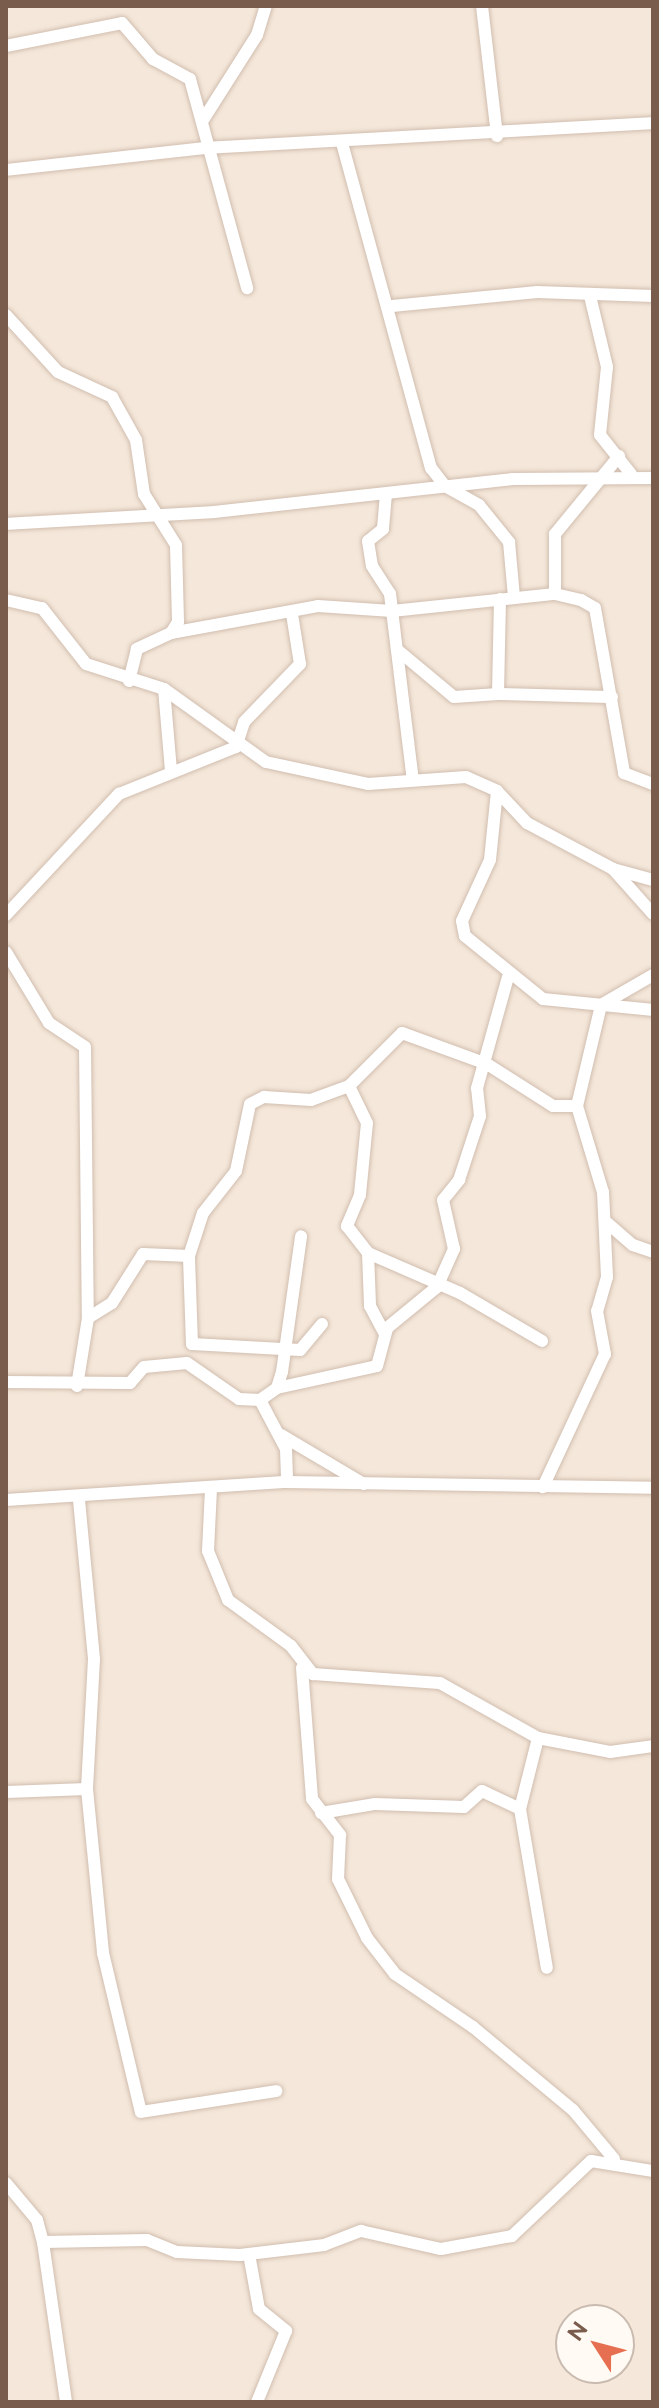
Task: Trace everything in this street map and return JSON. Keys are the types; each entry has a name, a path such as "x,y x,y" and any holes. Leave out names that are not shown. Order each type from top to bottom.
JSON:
{"street":[{"path":"203,120 257,35 266,6"},
{"path":"482,6 497,136"},
{"path":"6,46 122,23 153,59 190,79 203,120 206,148 247,288"},
{"path":"6,170 206,148 497,136 653,123"},
{"path":"342,143 354,206 392,306 431,468 445,486 479,505 509,542 514,597"},
{"path":"392,306 537,292 653,296"},
{"path":"590,296 607,367 600,435 631,474"},
{"path":"6,315 58,372 112,397 136,440 154,515 176,545 178,622 171,633"},
{"path":"555,594 555,534 619,456"},
{"path":"6,524 154,515 445,486 603,475 631,474 653,478"},
{"path":"386,494 383,529 368,541 392,611 400,652 413,780"},
{"path":"129,681 137,649 171,633 292,614 318,606 392,611 555,594 595,608 624,773 653,784"},
{"path":"498,694 500,599"},
{"path":"6,600 42,608 86,664 129,681 164,689 236,747 266,762 368,784 466,777 497,791 527,823 613,869 653,880"},
{"path":"236,747 244,722 300,664 292,614"},
{"path":"400,652 454,697 498,694 612,697"},
{"path":"164,689 171,771"},
{"path":"6,915 119,794 236,747"},
{"path":"497,791 490,860 462,921 465,936 508,977 543,999 653,1010"},
{"path":"613,869 653,914"},
{"path":"6,952 49,1023 85,1047 88,1318 77,1386"},
{"path":"543,1487 605,1354 597,1320 607,1277 605,1221 577,1106 601,1005 653,975"},
{"path":"6,1382 77,1386 130,1383 144,1367 187,1363 239,1399 260,1400 277,1388 377,1366 385,1334 437,1287 454,1249 443,1200 459,1180 477,1125 477,1088 487,1064 508,977"},
{"path":"187,1363 192,1344 189,1256 203,1213 236,1171 250,1104 264,1097 311,1100 349,1086 402,1033 487,1064 537,1099 577,1106"},
{"path":"349,1086 367,1123 360,1195 347,1226 368,1253 542,1341"},
{"path":"605,1221 633,1245 653,1252"},
{"path":"277,1388 301,1236"},
{"path":"368,1253 370,1306 385,1334"},
{"path":"88,1318 112,1303 143,1254 189,1256"},
{"path":"192,1344 284,1352 300,1350 322,1324"},
{"path":"260,1400 281,1435 287,1482"},
{"path":"281,1435 365,1485"},
{"path":"6,1500 79,1500 287,1482 653,1488"},
{"path":"211,1489 208,1551 228,1600 291,1646 302,1668 309,1782 321,1813 340,1835 338,1879 395,1974 538,2080 614,2159"},
{"path":"79,1500 94,1659 87,1789 103,1953 141,2112 276,2091"},
{"path":"302,1668 440,1683 538,1738 610,1752 653,1746"},
{"path":"538,1738 520,1809 547,1968"},
{"path":"6,1792 87,1789"},
{"path":"321,1813 375,1804 464,1807 482,1791 520,1809"},
{"path":"43,2242 147,2240 177,2252 249,2254 324,2245 361,2231 441,2249 512,2236 565,2180 591,2161 614,2159 653,2171"},
{"path":"6,2183 37,2220 43,2242 66,2402"},
{"path":"249,2254 259,2309 286,2331 257,2402"}],"shaded area":[{"path":"6,6 653,6 653,2402 6,2402"}]}
